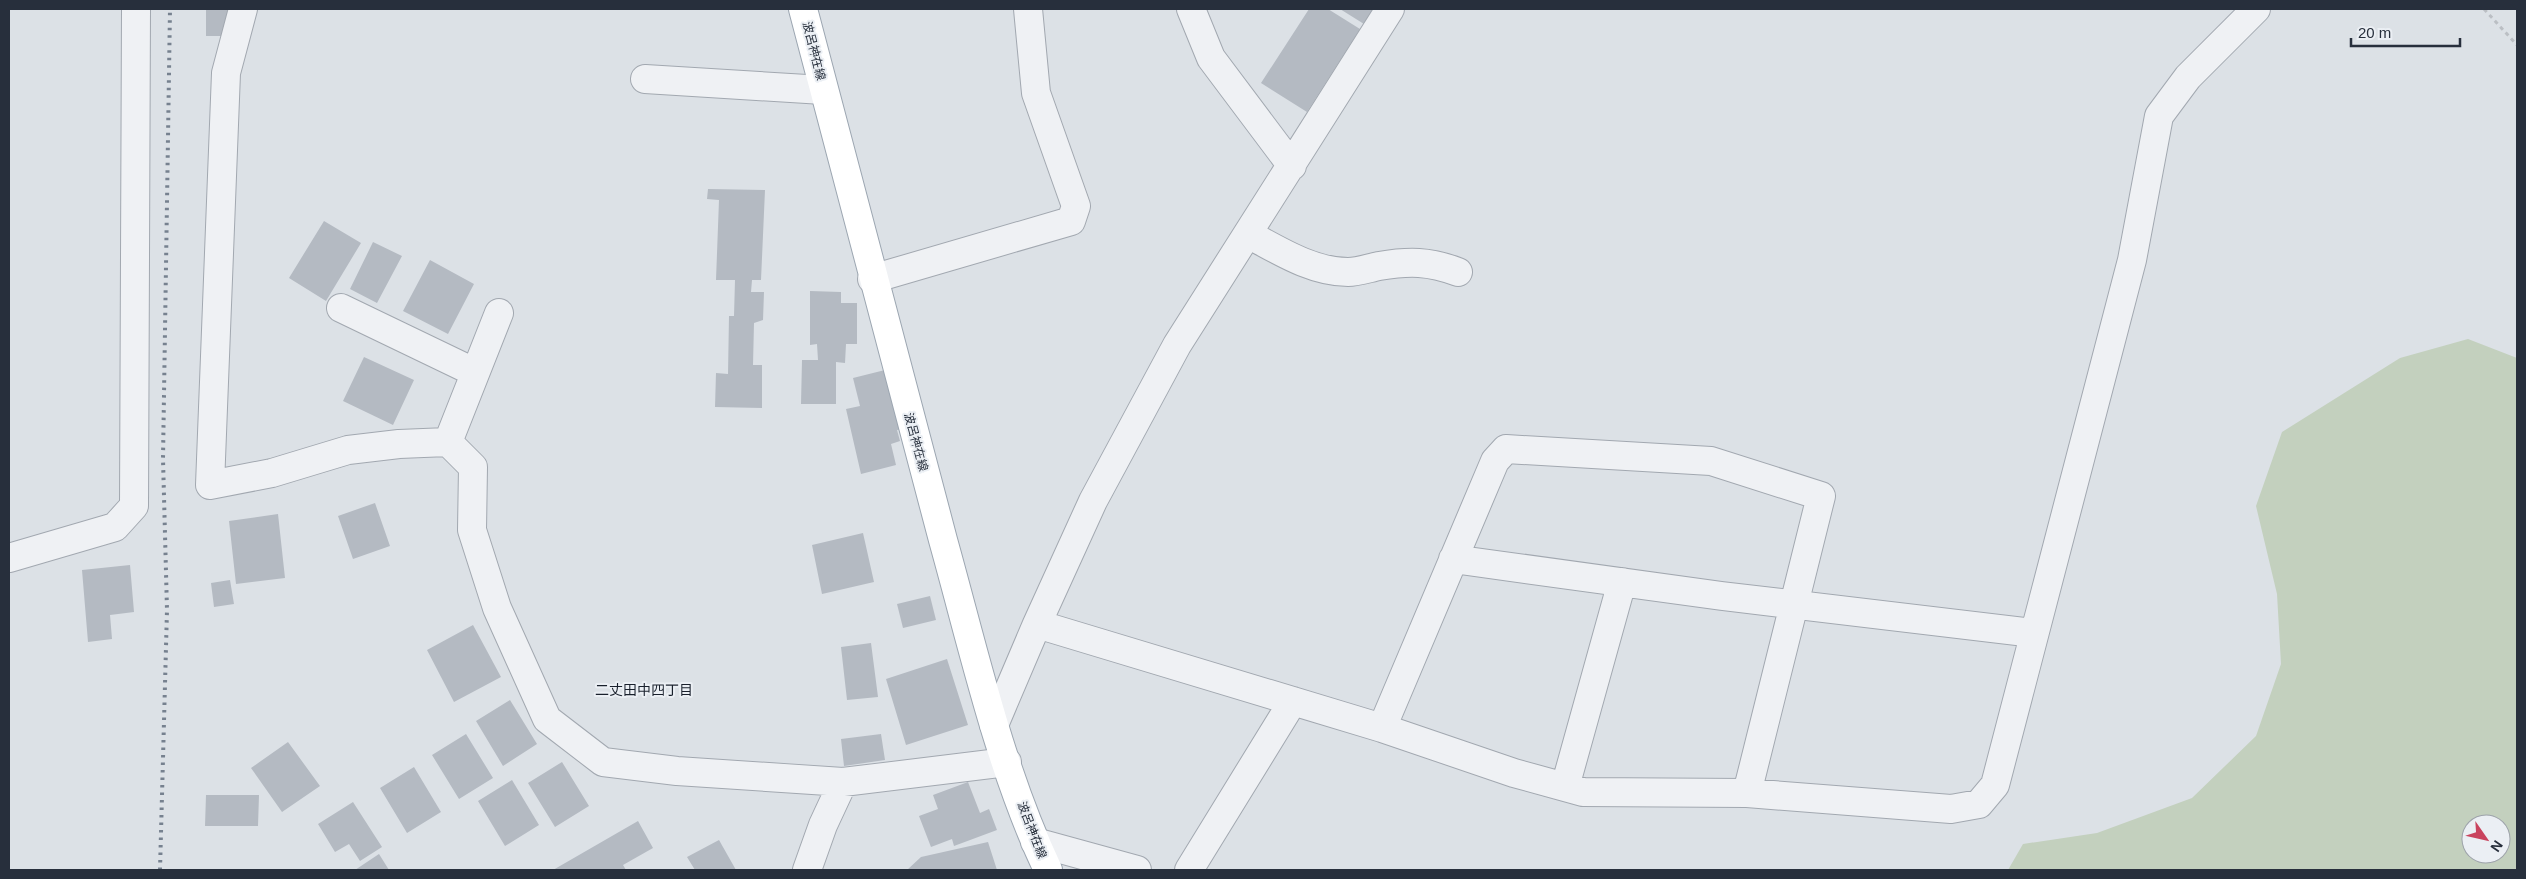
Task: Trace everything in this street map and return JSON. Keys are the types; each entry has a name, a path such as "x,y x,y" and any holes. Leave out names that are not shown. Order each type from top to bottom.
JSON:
{"main road":[{"name":"波呂神在線","path":"803,9 872,279 994,726 1035,842 1048,870"}],"street":[{"path":"9,558 115,527 134,506 136,9"},
{"path":"243,9 226,73 210,485 272,473 348,450 399,444 448,442 473,467 472,530 497,608 547,719 603,762 677,771 843,782 1007,762"},
{"path":"872,279 1071,221 1076,206 1036,93 1028,9"},
{"path":"1191,9 1211,58 1292,166"},
{"path":"994,726 1036,624 1093,501 1177,345 1390,9"},
{"path":"1036,624 1382,728 1514,773 1583,792 1747,793 1951,809 1979,804 1995,785 2132,260 2159,116 2188,77 2256,9"},
{"path":"645,80 823,90"},
{"path":"1248,234 1291,257 1321,268 1348,272 1392,264 1434,263 1458,272"},
{"path":"341,308 474,372"},
{"path":"448,442 498,313"},
{"path":"1382,728 1495,461 1506,449 1711,461 1821,496 1747,793"},
{"path":"1454,559 1622,582 2034,633"},
{"path":"1565,787 1622,582"},
{"path":"1189,870 1293,701"},
{"path":"807,870 823,825 843,782"},
{"path":"1035,842 1137,870"}],"path":[{"path":"2484,9 2517,45"}],"green space":[{"path":"2468,339 2517,358 2517,870 2008,870 2023,844 2097,833 2192,798 2256,736 2281,664 2277,594 2256,506 2282,432 2400,358"}],"building":[{"path":"206,9 233,9 233,36 206,36"},
{"path":"1309,9 1328,9 1360,29 1307,112 1261,83"},
{"path":"1340,9 1374,9 1364,24"},
{"path":"708,189 765,190 761,280 752,280 751,292 764,292 763,320 754,323 753,365 762,365 762,408 715,407 716,373 728,374 729,316 734,316 735,280 716,280 719,200 707,199"},
{"path":"324,221 361,243 326,301 289,278"},
{"path":"373,242 402,256 377,303 350,289"},
{"path":"430,260 474,284 448,334 403,311"},
{"path":"810,291 841,292 841,303 857,303 857,344 846,344 845,363 836,362 836,404 801,404 802,360 818,360 817,344 810,345"},
{"path":"364,357 414,380 393,425 343,401"},
{"path":"889,369 903,429 897,430 900,441 891,444 896,465 861,474 846,409 860,406 853,378"},
{"path":"375,503 390,546 353,559 338,516"},
{"path":"278,514 285,578 236,584 229,521"},
{"path":"863,533 874,582 822,594 812,545"},
{"path":"130,565 134,612 110,615 112,639 88,642 82,570"},
{"path":"230,580 234,604 214,607 211,583"},
{"path":"930,596 936,620 903,628 897,604"},
{"path":"473,625 501,677 454,702 427,650"},
{"path":"871,643 878,697 847,700 841,647"},
{"path":"947,659 968,725 906,745 886,679"},
{"path":"510,700 537,744 503,766 476,721"},
{"path":"466,734 493,778 459,799 432,755"},
{"path":"881,734 885,760 844,766 841,739"},
{"path":"288,742 320,786 282,812 251,768"},
{"path":"562,762 589,806 555,827 528,783"},
{"path":"414,767 441,812 407,833 380,788"},
{"path":"512,780 539,825 505,846 478,801"},
{"path":"968,782 980,813 989,809 997,830 954,846 952,839 931,847 919,816 938,809 933,795"},
{"path":"206,795 259,795 258,826 205,826"},
{"path":"353,802 382,847 360,861 349,844 335,852 318,824"},
{"path":"638,821 653,848 623,865 626,870 553,870"},
{"path":"719,840 736,870 695,870 687,857"},
{"path":"988,842 997,870 907,870 921,857"},
{"path":"379,854 389,870 355,870"}],"railway":[{"path":"160,870 167,610 163,459 170,9"}],"district":[{"name":"二丈田中四丁目","path":"644,690"}]}
